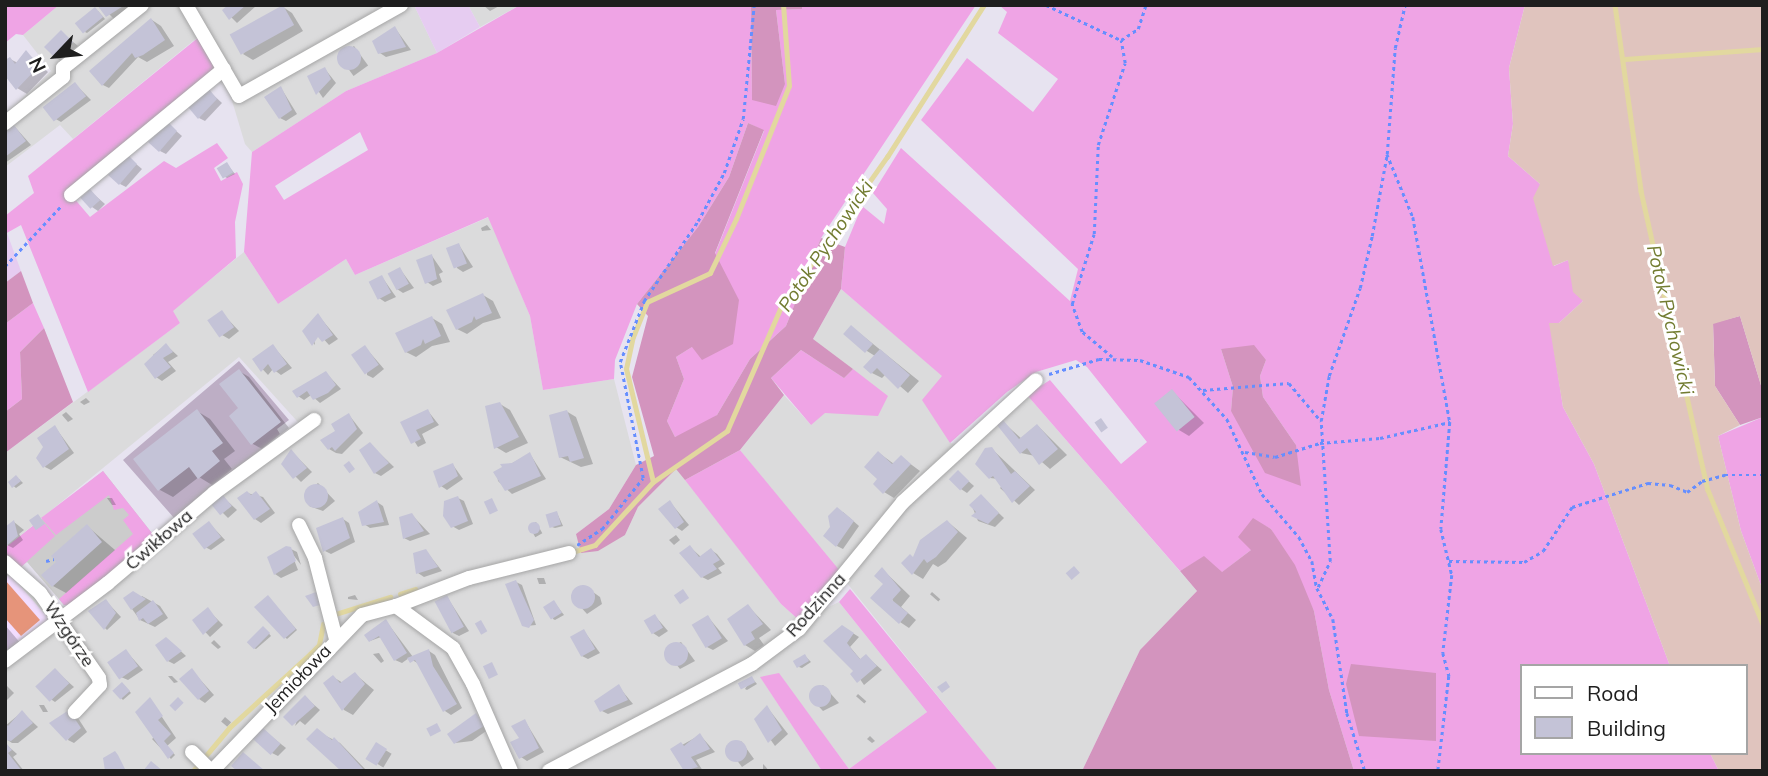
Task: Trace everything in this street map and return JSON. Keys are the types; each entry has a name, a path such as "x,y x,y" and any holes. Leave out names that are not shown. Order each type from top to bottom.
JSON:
{"street":[{"path":"5,123 63,77 63,68 142,5"},
{"path":"186,5 239,96 401,5"},
{"path":"71,195 224,69"},
{"name":"Rodzinna","path":"549,771 752,664 799,629 903,502 1036,380"},
{"name":"Ćwikłowa","path":"5,661 314,419"},
{"path":"299,525 315,558 336,639"},
{"name":"Jemiołowa","path":"204,763 362,615 396,606 409,598 569,551"},
{"name":"Wzgórze","path":"5,562 45,599 99,678 100,685 75,712"},
{"path":"396,606 453,648 511,771"}],"path":[{"path":"569,551 602,529 643,478 620,362 644,301 724,173 743,119 754,5"},
{"path":"1046,5 1121,40"},
{"path":"1121,40 1138,29 1146,5"},
{"path":"1317,588 1330,561 1320,443 1321,421 1329,376 1360,289 1387,154 1395,48 1405,5"},
{"path":"1113,358 1083,332 1072,304 1094,234 1098,145 1125,63 1121,40"},
{"path":"1387,154 1413,217 1450,422 1441,529 1452,575 1443,653 1449,676 1438,771"},
{"path":"5,266 33,241 71,195"},
{"path":"1036,380 1113,358 1170,367 1203,390 1245,452 1262,494 1309,554 1317,588 1333,618 1347,713 1365,771"},
{"path":"1203,390 1289,383 1321,421"},
{"path":"1245,452 1275,457 1320,443 1380,438 1450,422"},
{"path":"1449,561 1524,562 1543,551 1572,507 1648,484 1670,485 1687,492 1709,479 1738,473 1763,475"},
{"path":"46,561 54,559"}],"shaded area":[{"path":"5,5 59,5 23,35 16,34 5,43"},
{"path":"59,5 414,5 437,53 346,91 252,152 245,144 230,94 198,37 73,139 60,125 5,167 5,115 51,71 23,35"},
{"path":"414,5 468,5 480,27 437,53"},
{"path":"468,5 520,5 480,27"},
{"path":"520,5 751,5 752,100 785,84 776,10 802,9 802,5 976,5 821,238 786,326 750,359 717,415 698,429 675,437 667,421 684,379 676,357 692,347 715,254 764,131 748,123 729,177 698,227 637,304 615,360 614,379 543,390 530,316 488,217 355,275 346,259 278,304 244,252 252,152 346,91 437,53","holes":["360,132 368,150 284,200 275,186"]},
{"path":"751,5 802,5 802,9 776,10 785,84 776,106 752,100"},
{"path":"999,5 1525,5 1509,68 1513,124 1508,156 1540,184 1554,266 1568,260 1583,301 1559,323 1550,323 1563,407 1594,464 1669,664 1520,664 1520,755 1711,755 1719,771 1354,771 1329,690 1314,611 1271,529 1252,519 1251,550 1221,573 1204,557 1180,571 1027,395 1050,380 1121,464 1147,442 1087,367 1076,360 1036,372 1007,392 950,443 922,400 942,376 841,289 845,247 862,206 884,224 887,209 873,193 901,148 1070,301 1078,269 921,120 967,58 1033,112 1058,79 998,33 1007,12","holes":["1221,349 1266,360 1260,376 1263,397 1296,445 1231,411 1233,387"]},
{"path":"1525,5 1763,5 1763,392 1740,316 1713,324 1715,386 1740,425 1718,436 1741,531 1763,591 1763,771 1719,771 1711,755 1747,755 1747,664 1669,664 1594,464 1563,407 1549,323 1559,323 1583,301 1573,292 1568,260 1553,266 1533,198 1540,184 1508,156 1513,124 1509,68"},
{"path":"199,37 216,69 67,190 90,217 164,161 176,168 217,143 228,158 214,168 221,181 237,172 243,184 235,222 236,258 173,311 180,323 88,392 21,225 5,234 5,216 34,193 28,176"},
{"path":"748,123 764,130 715,253 739,300 733,344 702,360 692,347 676,357 684,379 667,421 675,437 717,415 750,359 786,326 821,238 845,247 841,289 813,339 853,369 844,378 801,350 771,378 784,395 740,450 685,480 676,469 638,507 625,535 598,551 581,553 576,534 609,509 636,465 654,456 632,377 648,316 637,304 698,227 729,177"},
{"path":"489,217 530,316 543,390 614,379 636,465 609,509 576,534 625,535 638,507 677,468 781,604 800,621 839,602 927,712 849,769 779,674 761,678 822,771 5,771 5,557 65,612 305,430 239,357 5,548 5,453 180,323 172,311 244,252 278,304 346,259 355,275"},
{"path":"7,233 21,271 5,283 5,234"},
{"path":"21,271 33,303 5,324 5,283"},
{"path":"841,289 943,376 950,443 969,446 1027,395 1197,591 1140,650 1082,771 998,771 740,450 784,395 811,425 813,339"},
{"path":"33,303 44,328 20,352 22,399 5,412 5,324"},
{"path":"1740,316 1763,392 1763,417 1740,425 1715,386 1713,323"},
{"path":"44,328 73,402 5,453 5,412 22,399 20,352"},
{"path":"1254,345 1266,360 1260,376 1263,397 1296,445 1301,486 1265,473 1231,411 1233,387 1221,349"},
{"path":"801,350 844,378 853,369 888,396 878,416 825,413 811,425 771,378"},
{"path":"239,361 289,420 277,429 280,434 175,519 123,460"},
{"path":"1763,417 1763,591 1741,531 1718,436"},
{"path":"740,450 840,571 800,621 781,604 685,480"},
{"path":"103,471 155,537 64,605 27,562 21,567 5,548"},
{"path":"103,471 155,537 72,605 64,605 59,599 133,534 123,520 129,515 123,508 114,510 109,495 56,535 41,518"},
{"path":"1253,518 1271,529 1295,565 1314,611 1329,690 1354,771 1082,771 1140,650 1197,591 1180,571 1204,556 1222,572 1251,550 1238,537"},
{"path":"45,524 55,536 21,567 5,556 5,548 34,525"},
{"path":"10,574 49,619 5,655 5,578"},
{"path":"5,580 40,620 21,636 5,618"},
{"path":"850,589 998,771 822,771 760,677 779,673 849,769 927,712 839,602"},
{"path":"1351,664 1436,673 1436,741 1359,736 1346,684"}],"building":[{"path":"97,5 125,5 106,17"},
{"path":"228,5 246,5 229,20 222,10"},
{"path":"283,5 294,25 241,55 230,35"},
{"path":"95,7 103,17 83,33 75,23"},
{"path":"151,18 165,40 143,55 135,58 132,53 102,86 89,71"},
{"path":"395,26 406,47 378,54 372,41"},
{"path":"61,30 73,42 56,59 44,47"},
{"path":"349,46 360,53 361,58 354,69 349,70 338,63 337,58 344,47"},
{"path":"26,50 39,66 16,90 5,76 5,60 10,57 15,64"},
{"path":"325,67 331,79 316,95 307,76"},
{"path":"75,82 86,96 54,121 43,107"},
{"path":"281,86 292,110 279,119 264,97"},
{"path":"209,89 217,99 198,119 188,107"},
{"path":"168,122 177,131 159,152 148,142"},
{"path":"14,125 26,141 5,157 5,132"},
{"path":"128,155 137,164 119,185 108,175"},
{"path":"227,162 233,172 223,178 217,168"},
{"path":"90,189 100,200 90,209 80,198"},
{"path":"459,243 467,264 454,269 446,248"},
{"path":"432,254 437,279 425,284 416,260"},
{"path":"400,267 409,284 397,290 388,274"},
{"path":"382,275 391,293 378,300 369,282"},
{"path":"483,293 492,313 476,320 474,316 472,322 456,330 446,310"},
{"path":"222,310 234,327 219,338 207,320"},
{"path":"318,313 333,335 322,342 318,337 312,346 302,331"},
{"path":"432,316 441,336 425,344 423,339 421,345 405,353 395,333"},
{"path":"851,325 873,344 865,353 843,334"},
{"path":"166,343 173,352 163,358 171,367 155,379 144,364"},
{"path":"273,344 287,364 274,373 268,364 261,372 252,359"},
{"path":"365,345 379,365 365,374 351,355"},
{"path":"880,349 910,375 898,389 877,368 871,374 863,367"},
{"path":"239,369 281,422 251,445 229,416 238,408 219,384"},
{"path":"326,371 336,385 328,393 313,400 307,391 297,398 292,391"},
{"path":"1172,389 1195,417 1177,431 1154,403"},
{"path":"500,402 519,437 494,449 485,406"},
{"path":"197,409 223,443 212,451 220,461 198,479 189,467 158,491 133,459"},
{"path":"428,409 434,422 416,430 421,439 411,444 400,422"},
{"path":"567,410 584,458 570,462 568,456 559,458 549,415"},
{"path":"349,413 357,429 335,451 332,447 328,450 320,440 335,431 331,424"},
{"path":"1101,418 1108,428 1101,432 1094,423"},
{"path":"1003,420 1019,439 1037,424 1058,449 1039,465 1027,448 1020,454 997,425"},
{"path":"55,425 69,449 43,468 36,458 43,447 37,438"},
{"path":"370,442 389,463 374,474 359,450"},
{"path":"992,447 1011,474 1015,471 1030,486 1012,503 993,476 989,479 975,464 985,448"},
{"path":"291,449 307,468 293,479 281,464"},
{"path":"878,451 892,464 901,455 911,464 883,494 873,484 877,479 864,467"},
{"path":"530,452 541,476 505,491 493,472 502,467 500,464 512,463"},
{"path":"349,461 355,469 349,473 343,465"},
{"path":"453,463 458,476 439,488 433,471"},
{"path":"958,470 969,481 960,491 949,479"},
{"path":"16,475 21,481 12,488 8,482"},
{"path":"316,484 324,488 328,496 324,504 316,508 308,504 304,496 308,488"},
{"path":"247,491 251,495 256,491 270,509 254,520 237,498"},
{"path":"981,494 999,513 988,524 971,516 976,512 969,505"},
{"path":"223,495 232,506 220,515 211,504"},
{"path":"458,496 468,521 451,528 443,516 444,501"},
{"path":"492,498 498,511 490,514 484,502"},
{"path":"377,500 384,522 362,526 358,512"},
{"path":"670,500 684,522 675,529 658,509"},
{"path":"837,507 854,521 836,547 823,536 830,527 828,516"},
{"path":"557,511 561,524 550,528 546,515"},
{"path":"412,513 424,531 403,539 399,517"},
{"path":"38,514 45,524 36,530 29,520"},
{"path":"343,517 350,538 323,552 316,528"},
{"path":"14,520 18,536 5,547 5,527"},
{"path":"947,520 958,532 936,557 927,563 924,559 912,575 901,563 910,554 913,557 920,540"},
{"path":"209,521 221,537 204,550 192,534"},
{"path":"534,522 540,528 534,534 528,528"},
{"path":"87,524 102,542 52,587 41,575 56,562 51,556"},
{"path":"690,545 699,557 711,548 720,560 713,564 717,569 701,578 679,553"},
{"path":"286,546 291,547 296,561 274,575 267,557"},
{"path":"426,549 438,567 416,574 413,553"},
{"path":"1074,566 1080,573 1072,580 1066,573"},
{"path":"882,567 901,590 892,600 908,613 899,624 870,598 883,584 874,576"},
{"path":"516,580 534,620 529,628 522,626 505,584"},
{"path":"583,585 594,592 595,597 588,608 583,609 572,602 571,597 578,586"},
{"path":"683,589 689,598 680,604 674,595"},
{"path":"133,591 146,599 131,610 123,598"},
{"path":"319,591 323,604 313,607 305,596"},
{"path":"268,595 296,629 284,639 254,607"},
{"path":"447,595 464,627 452,633 435,602"},
{"path":"106,599 116,613 104,630 88,611"},
{"path":"153,600 163,614 148,624 143,618 139,621 136,613"},
{"path":"554,600 562,613 551,620 543,607"},
{"path":"748,604 763,624 751,632 755,639 744,646 727,619"},
{"path":"208,607 218,621 203,635 192,620"},
{"path":"655,614 663,628 652,634 644,620"},
{"path":"708,615 722,638 706,648 692,625"},
{"path":"386,619 407,653 394,661 379,636 369,642 364,635"},
{"path":"481,620 487,631 481,635 475,623"},
{"path":"842,625 854,633 847,643 853,651 860,659 866,654 877,666 857,683 850,674 853,671 823,641"},
{"path":"263,626 270,633 254,649 247,642"},
{"path":"584,629 595,649 581,657 570,637"},
{"path":"166,637 182,651 167,662 155,645"},
{"path":"676,642 684,646 688,654 684,662 676,666 668,662 664,654 668,646"},
{"path":"126,649 138,666 119,679 107,662"},
{"path":"429,649 433,666 457,704 443,712 415,660 410,663 407,658"},
{"path":"805,654 809,661 797,668 793,661"},
{"path":"492,662 498,675 489,679 483,666"},
{"path":"55,668 69,683 50,702 35,686"},
{"path":"192,668 209,691 198,700 179,679"},
{"path":"355,672 365,684 342,711 323,683 333,675 340,683"},
{"path":"752,676 755,682 741,690 738,683"},
{"path":"946,681 950,687 942,693 937,687"},
{"path":"122,682 130,691 120,700 112,691"},
{"path":"619,684 628,700 600,712 594,701"},
{"path":"820,685 828,688 831,696 828,704 820,707 812,704 809,696 812,688"},
{"path":"305,695 315,706 292,726 283,717"},
{"path":"150,697 163,716 158,720 171,734 164,741 174,753 168,759 135,712"},
{"path":"178,697 184,703 175,711 170,705"},
{"path":"767,705 782,730 768,743 754,719"},
{"path":"22,710 33,723 11,741 5,740 5,723 8,726"},
{"path":"69,710 81,728 66,741 49,723"},
{"path":"476,713 484,726 454,744 447,734"},
{"path":"525,719 539,748 519,759 510,742 519,738 511,726"},
{"path":"437,723 441,731 430,736 426,728"},
{"path":"262,727 281,744 271,755 252,738"},
{"path":"317,728 332,740 334,737 365,771 341,771 306,739"},
{"path":"700,733 710,749 691,757 698,767 684,771 670,749 681,742 684,746"},
{"path":"736,740 744,743 747,751 744,759 736,762 728,759 725,751 728,743"},
{"path":"376,742 387,749 376,766 365,759"},
{"path":"7,744 12,750 8,753 22,771 5,771"},
{"path":"115,751 126,771 105,771 103,758"},
{"path":"243,752 265,771 237,771 231,766"},
{"path":"151,761 163,771 143,771"}],"waterway":[{"path":"653,482 626,369 633,337 647,302 710,273 736,219 789,86 783,5"},
{"name":"Potok Pychowicki","path":"572,552 595,545 653,482 727,431 781,307 887,157 984,5"},
{"name":"Potok Pychowicki","path":"1615,5 1641,191 1708,490 1763,624"},
{"path":"1625,59 1763,49"},
{"path":"400,594 415,589"},
{"name":"Potok Pychowicki","path":"336,614 390,597"},
{"name":"Potok Pychowicki","path":"193,771 229,728 319,645 323,624"}]}
